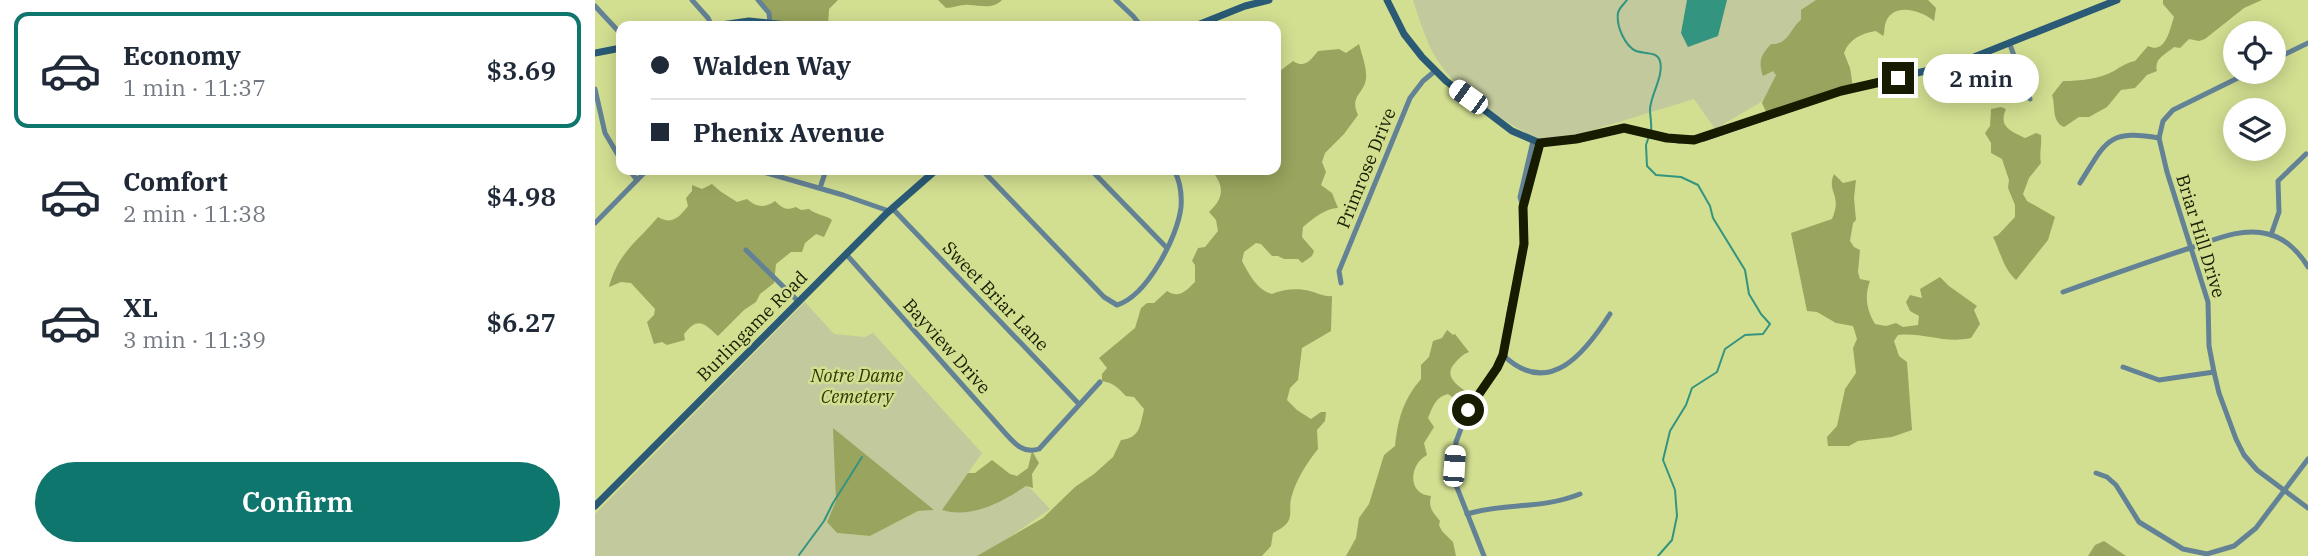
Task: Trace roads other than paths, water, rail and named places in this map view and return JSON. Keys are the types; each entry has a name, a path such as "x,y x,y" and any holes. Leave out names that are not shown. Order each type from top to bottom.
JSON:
{"main road":[{"path":"1208,21 1269,0"},
{"path":"1387,0 1404,34 1435,71 1512,131 1537,142 1579,139 1620,129 1679,140 1704,138 1841,91 1958,63 2113,1"},
{"path":"595,53 616,49"},
{"name":"Burlingame Road","path":"595,506 890,210 930,175"}],"street":[{"path":"692,0 710,21"},
{"path":"758,0 769,13 770,21"},
{"path":"1116,0 1137,21"},
{"path":"760,21 763,5"},
{"path":"595,6 616,29"},
{"path":"2010,42 2030,99"},
{"path":"2286,54 2308,43"},
{"name":"Primrose Drive","path":"1341,284 1339,271 1410,98 1435,71"},
{"path":"2080,183 2100,152 2116,136 2159,138 2163,121 2173,110 2226,84"},
{"path":"595,89 597,115 616,152"},
{"name":"Briar Hill Drive","path":"2159,138 2189,248 2209,307 2209,346 2229,421 2244,455 2257,470 2308,508"},
{"path":"1484,556 1454,476 1457,435 1468,410 1503,355 1524,244 1523,207 1537,142"},
{"path":"2271,235 2279,212 2279,181 2306,154"},
{"path":"633,175 637,180"},
{"path":"595,223 642,175"},
{"path":"774,175 890,210"},
{"path":"820,188 824,175"},
{"path":"987,175 1113,303 1118,305 1125,303 1136,293 1154,272 1176,227 1181,207 1176,175"},
{"path":"1096,175 1166,247"},
{"name":"Sweet Briar Lane","path":"890,210 1079,404"},
{"path":"2063,292 2143,263 2243,233 2271,235 2295,250 2308,267"},
{"path":"746,250 799,302"},
{"name":"Bayview Drive","path":"846,254 1021,448 1032,451 1039,449 1079,404"},
{"path":"1503,355 1521,370 1532,373 1566,366 1586,348 1610,314"},
{"path":"2123,368 2159,380 2214,372"},
{"path":"1079,404 1100,382"},
{"path":"2096,473 2108,477 2116,485 2139,522 2183,549 2201,554 2218,552 2242,541 2256,528 2308,459"},
{"path":"1467,514 1487,508 1557,503 1580,494"}],"water":[{"path":"1687,0 1727,0 1718,36 1688,47 1681,33"}],"waterway":[{"path":"1627,0 1618,13 1622,35 1636,51 1653,54 1660,61 1660,73 1650,109 1651,131"},
{"path":"1649,136 1646,145 1647,166 1656,175 1681,177 1698,185 1710,206 1713,218 1745,270 1749,294 1770,324 1763,334 1745,335 1725,349 1717,372 1692,388 1686,405 1670,431 1663,460 1675,490 1677,516 1672,540 1658,556"},
{"path":"799,555 824,521 862,457"}],"park label":[{"name":"Notre Dame Cemetery","path":"857,385"}]}
